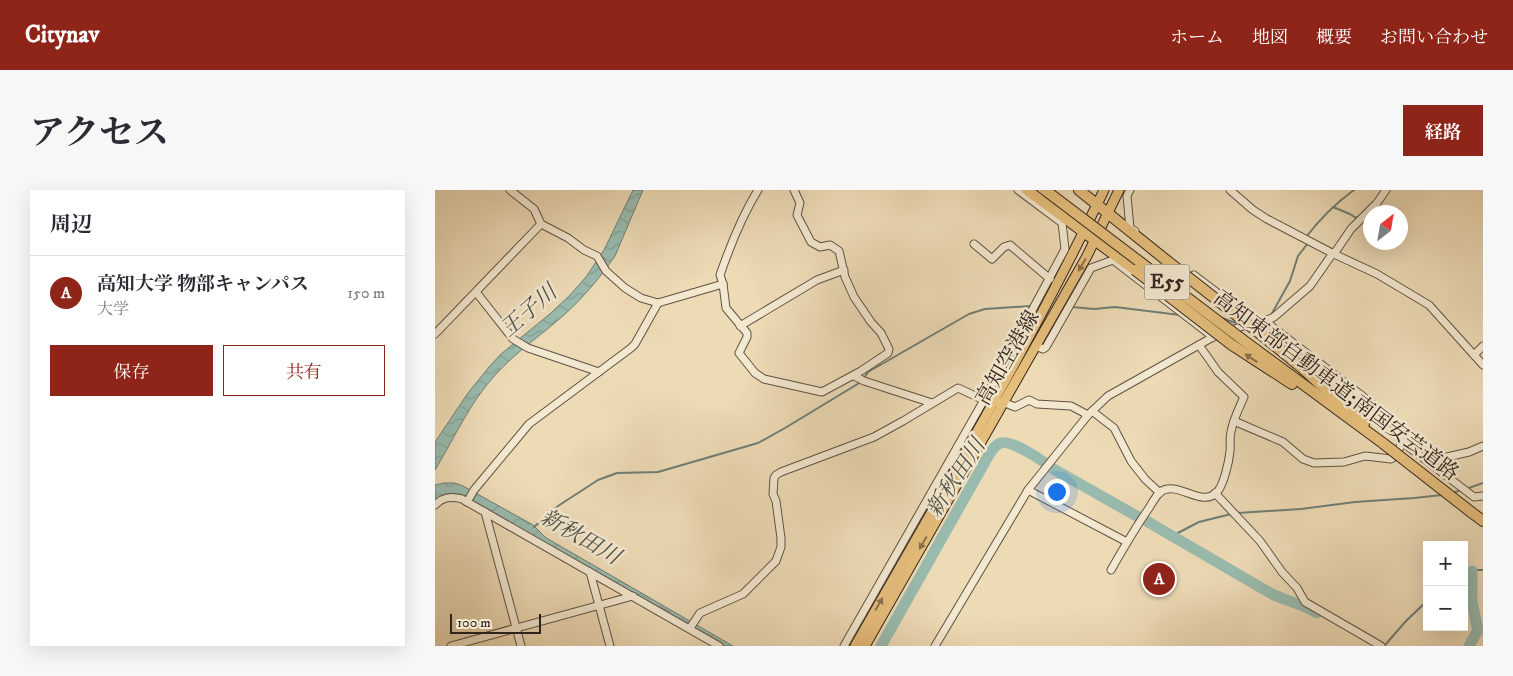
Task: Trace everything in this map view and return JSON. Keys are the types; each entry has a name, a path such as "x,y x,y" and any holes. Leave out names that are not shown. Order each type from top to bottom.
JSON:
{"highway":[{"path":"1027,190 1135,270 1236,341"},
{"name":"高知東部自動車道;南国安芸道路","path":"1045,190 1095,227 1280,376 1338,411 1384,444 1483,521"},
{"path":"1079,190 1166,260 1258,328 1357,417 1384,444"}],"main road":[{"name":"高知空港線","path":"855,646 989,401 1085,233 1105,190"},
{"name":"高知空港線","path":"865,646 1036,346 1095,240 1119,190"}],"street":[{"path":"510,190 534,209 541,224 568,238 583,250 597,256 606,271 625,288 641,298 658,303 723,284"},
{"path":"758,190 748,206 719,275 723,284 726,308 747,335 739,353 755,373 764,379 822,392 854,376 888,353 889,349 881,334 854,297 843,270 839,250 830,245 820,247 811,242 797,215 800,204 794,190"},
{"path":"844,646 989,401 1065,248 1062,223 1018,190"},
{"path":"1130,190 1127,196 1131,228 1258,328"},
{"path":"1230,190 1258,214 1333,254 1377,274 1429,305 1483,364"},
{"path":"935,646 1028,490 1090,413 1108,396 1213,337 1238,327 1258,328 1274,317 1310,286 1351,229 1377,203 1386,190"},
{"path":"435,334 541,224"},
{"path":"974,244 991,259 1004,247 1010,246 1050,279"},
{"path":"1036,346 1043,349 1046,347 1091,268 1113,260 1213,337"},
{"path":"741,326 817,280 843,270"},
{"path":"476,292 513,339 528,348 599,372"},
{"path":"468,501 474,490 529,424 635,344 658,303"},
{"path":"1235,421 1283,442 1303,459 1314,463 1344,462 1365,456 1391,459 1402,442 1401,430 1361,395 1270,325 1268,320"},
{"path":"1111,570 1159,493 1167,490 1177,490 1202,498 1215,493 1221,485 1231,449 1229,443 1230,435 1244,396 1218,372 1199,345"},
{"path":"1474,355 1483,346"},
{"path":"854,376 932,403"},
{"path":"691,626 700,613 743,594 776,561 781,547 779,520 773,494 774,478 776,475 873,437 897,425 958,388 989,401 1003,402 1015,406 1029,400 1037,404 1071,406 1090,413 1114,428 1133,463 1159,493"},
{"path":"1402,442 1474,497 1483,496"},
{"path":"1431,464 1434,460 1469,452 1483,446"},
{"path":"1028,490 1127,542"},
{"path":"1215,493 1260,541 1282,572 1297,588 1305,602 1381,646"},
{"path":"435,505 441,500 451,497 468,501 633,596 691,626 719,646"},
{"path":"485,512 521,646"},
{"path":"591,572 610,646"},
{"path":"451,646 633,596"}],"water":[{"path":"633,190 643,190 615,256 592,286 572,307 496,374 478,396 435,470 435,442 468,393 501,354 551,313 586,277 604,250"},
{"path":"455,483 463,486 533,525 545,537 733,646 724,646 453,494 446,494 435,500 435,485"}],"waterway":[{"path":"1306,237 1341,200 1354,190"},
{"path":"1333,207 1356,218 1360,216"},
{"path":"1271,315 1290,281 1298,256 1308,243"},
{"path":"864,378 868,372 969,314 985,309 1031,306"},
{"path":"1072,307 1094,309 1115,307 1180,315"},
{"path":"1221,318 1240,323"},
{"path":"534,527 558,506 598,480 617,473 658,472 758,443 861,382"},
{"name":"新秋田川","path":"881,646 989,455 994,447 1001,443 1012,444 1027,451 1050,467 1140,518"},
{"path":"1466,489 1483,483"},
{"path":"1452,493 1462,490"},
{"path":"1238,513 1301,509 1355,502 1442,495"},
{"path":"1172,536 1199,522 1231,514"},
{"name":"新秋田川","path":"1143,519 1272,594 1317,613"},
{"name":"新秋田川","path":"1468,573 1483,570"},
{"name":"新秋田川","path":"1469,646 1478,630 1472,602 1472,571"},
{"path":"1385,645 1423,605"}],"place":[{"name":"高知大学 物部キャンパス","path":"1159,579"}],"water label":[{"name":"王子川","path":"529,311"}]}
